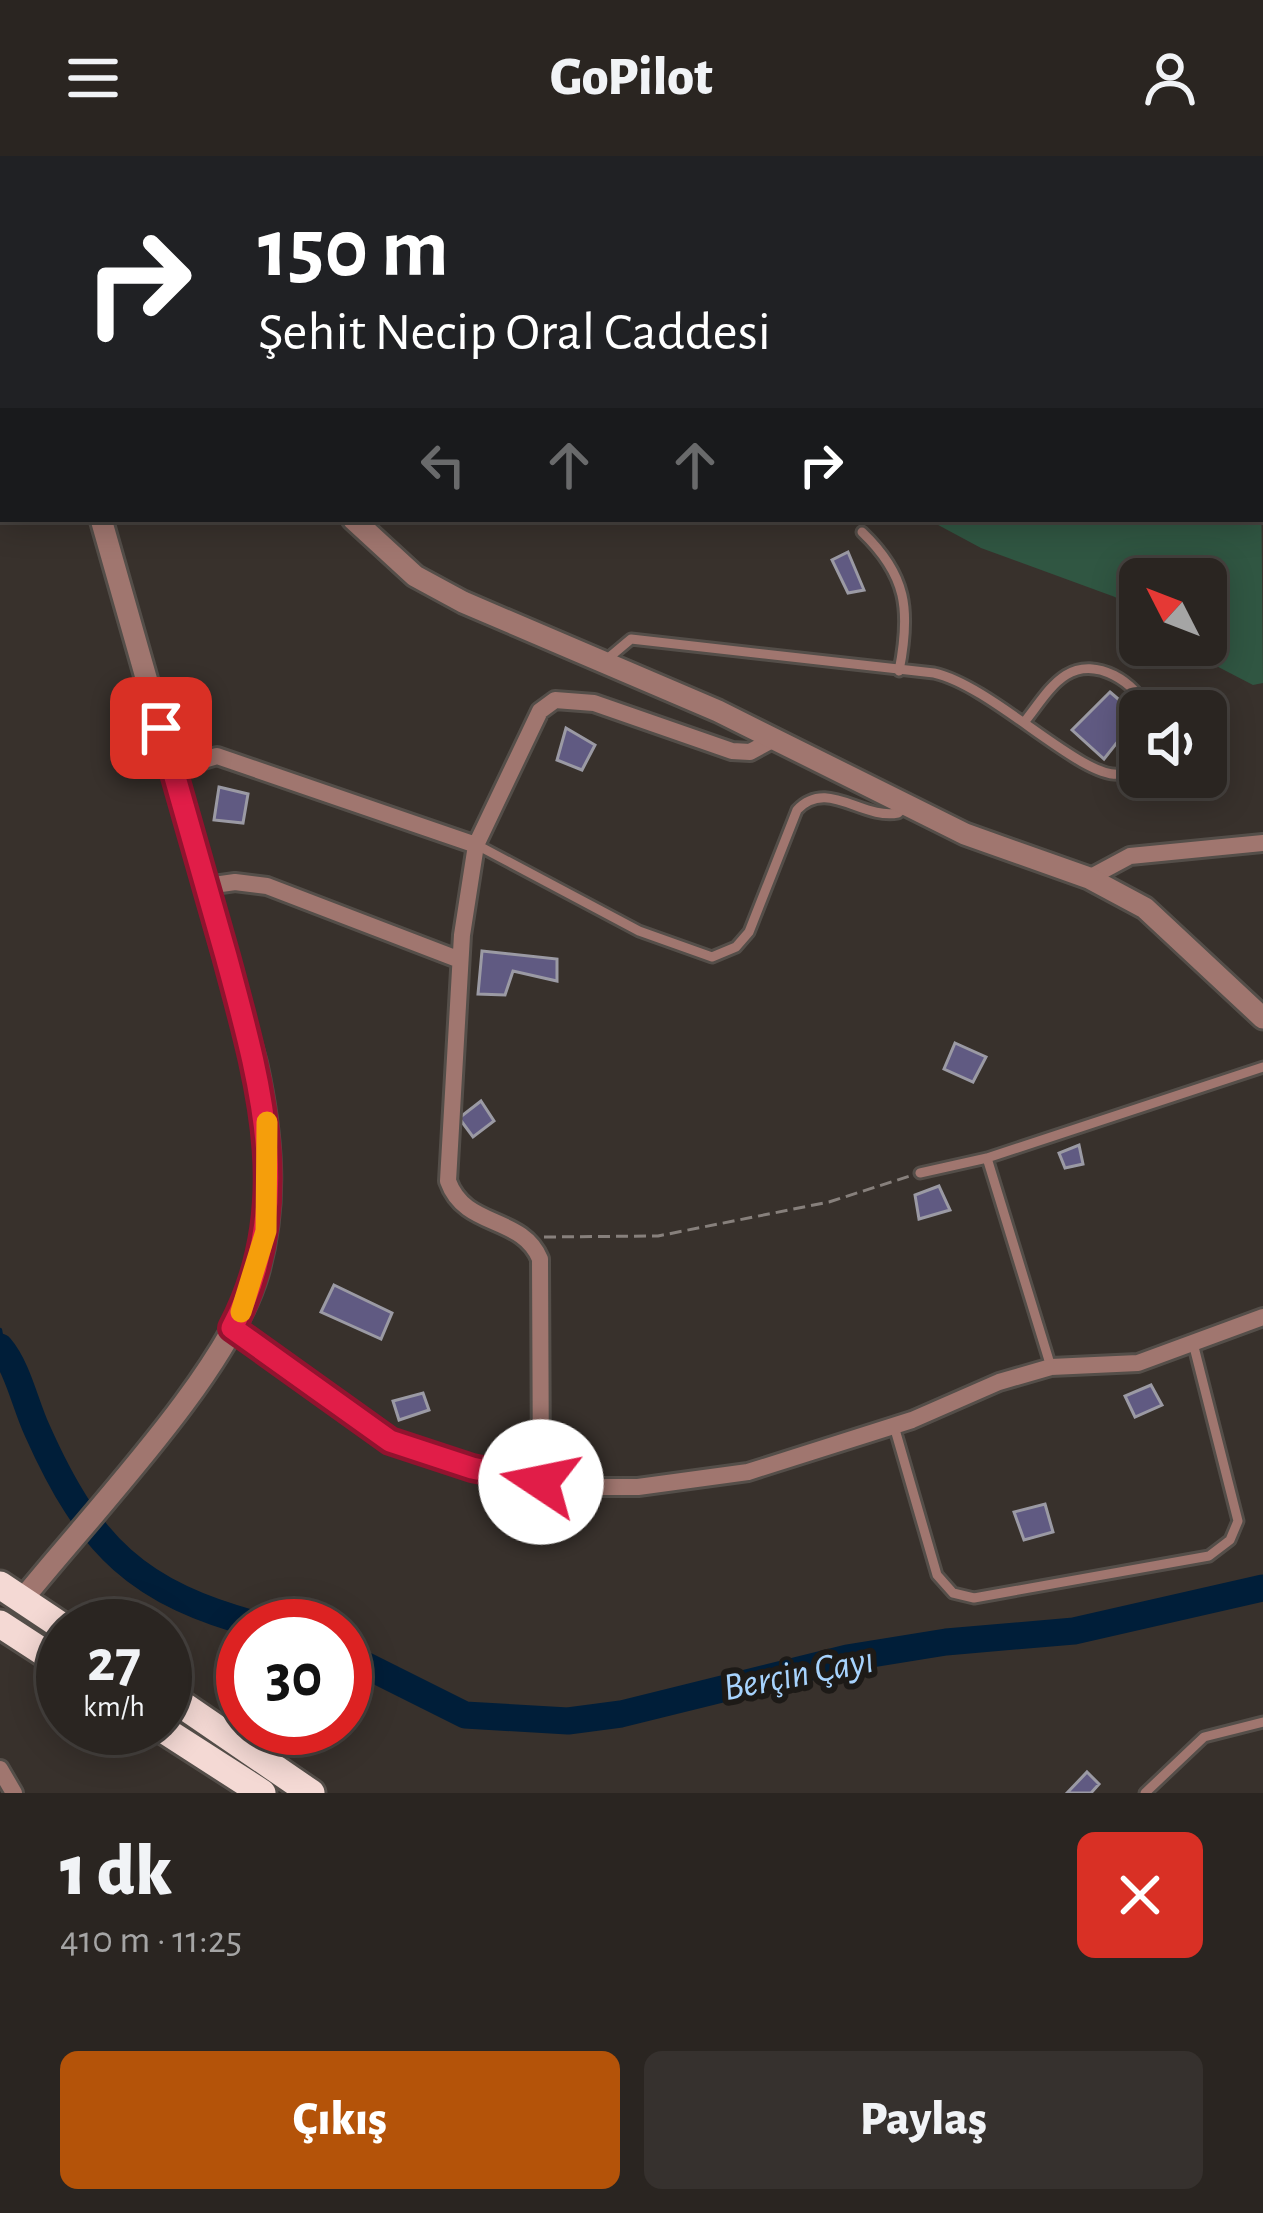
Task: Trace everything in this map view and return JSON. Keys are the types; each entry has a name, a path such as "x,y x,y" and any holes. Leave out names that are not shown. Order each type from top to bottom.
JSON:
{"highway":[{"path":"0,1624 36,1647"},
{"path":"192,1712 311,1793"},
{"path":"192,1748 262,1793"}],"street":[{"path":"11,1593 61,1552 232,1328 261,1254 269,1154 256,1065 102,522"},
{"path":"356,522 415,577 606,661 965,834 1089,878 1145,908 1263,1018"},
{"path":"541,1482 540,1259 532,1243 469,1212 448,1181 460,960 476,845 540,711 555,700 594,703 732,751 750,752 772,740"},
{"path":"173,769 217,757 476,845"},
{"path":"1089,878 1120,858 1263,843"},
{"path":"207,886 235,882 267,886 460,960"},
{"path":"232,1328 390,1441 472,1468 541,1482 638,1486 748,1472 893,1426 999,1382 1051,1367 1104,1368 1194,1347 1263,1317"},
{"path":"0,1769 14,1793"}],"lane":[{"path":"862,532 886,555 899,580 905,632 899,671"},
{"path":"606,661 621,643 649,640 962,680 1099,774 1119,774"},
{"path":"1026,720 1065,675 1078,670 1097,669 1133,690"},
{"path":"476,845 639,931 712,957 736,947 749,932 801,805 823,796 874,814 896,814 904,806"},
{"path":"920,1173 987,1157 1263,1066"},
{"path":"987,1157 1051,1367"},
{"path":"893,1426 937,1575 960,1596 974,1598 1209,1556 1230,1540 1238,1521 1194,1347"},
{"path":"1144,1793 1204,1737 1263,1722"}],"path":[{"path":"532,1243 550,1236 609,1240 676,1233 830,1202 920,1173"}],"green space":[{"path":"933,522 1261,522 1263,683 1253,685 1216,666 1227,666 1227,558 1119,558 1119,600 981,548"}],"building":[{"path":"848,552 864,590 848,593 832,560"},
{"path":"1110,692 1119,700 1119,740 1104,759 1072,730"},
{"path":"566,728 595,745 582,770 557,760"},
{"path":"219,787 248,794 243,823 214,820"},
{"path":"482,951 557,959 557,981 513,971 505,995 478,994"},
{"path":"955,1043 986,1057 973,1082 944,1069"},
{"path":"481,1101 494,1121 473,1137 459,1118"},
{"path":"1079,1145 1083,1164 1065,1168 1059,1153"},
{"path":"939,1186 950,1210 919,1219 915,1195"},
{"path":"334,1285 392,1313 381,1339 321,1312"},
{"path":"1151,1385 1162,1405 1135,1417 1125,1396"},
{"path":"423,1393 429,1410 399,1420 393,1401"},
{"path":"1045,1504 1053,1532 1024,1540 1014,1512"},
{"path":"1087,1772 1099,1784 1091,1793 1067,1793"}],"waterway":[{"path":"0,1330 3,1348"},
{"name":"Berçin Çayı","path":"0,1347 57,1471 98,1535 150,1581 216,1612"},
{"name":"Berçin Çayı","path":"372,1668 465,1715 568,1721 621,1714 847,1658 946,1642 1074,1631 1263,1588"}],"slow traffic":[{"path":"241,1312 257,1274 266,1231 267,1122"}],"route":[{"path":"161,728 256,1065 268,1128 266,1231 257,1274 232,1328 390,1441 472,1468 541,1482"}]}
